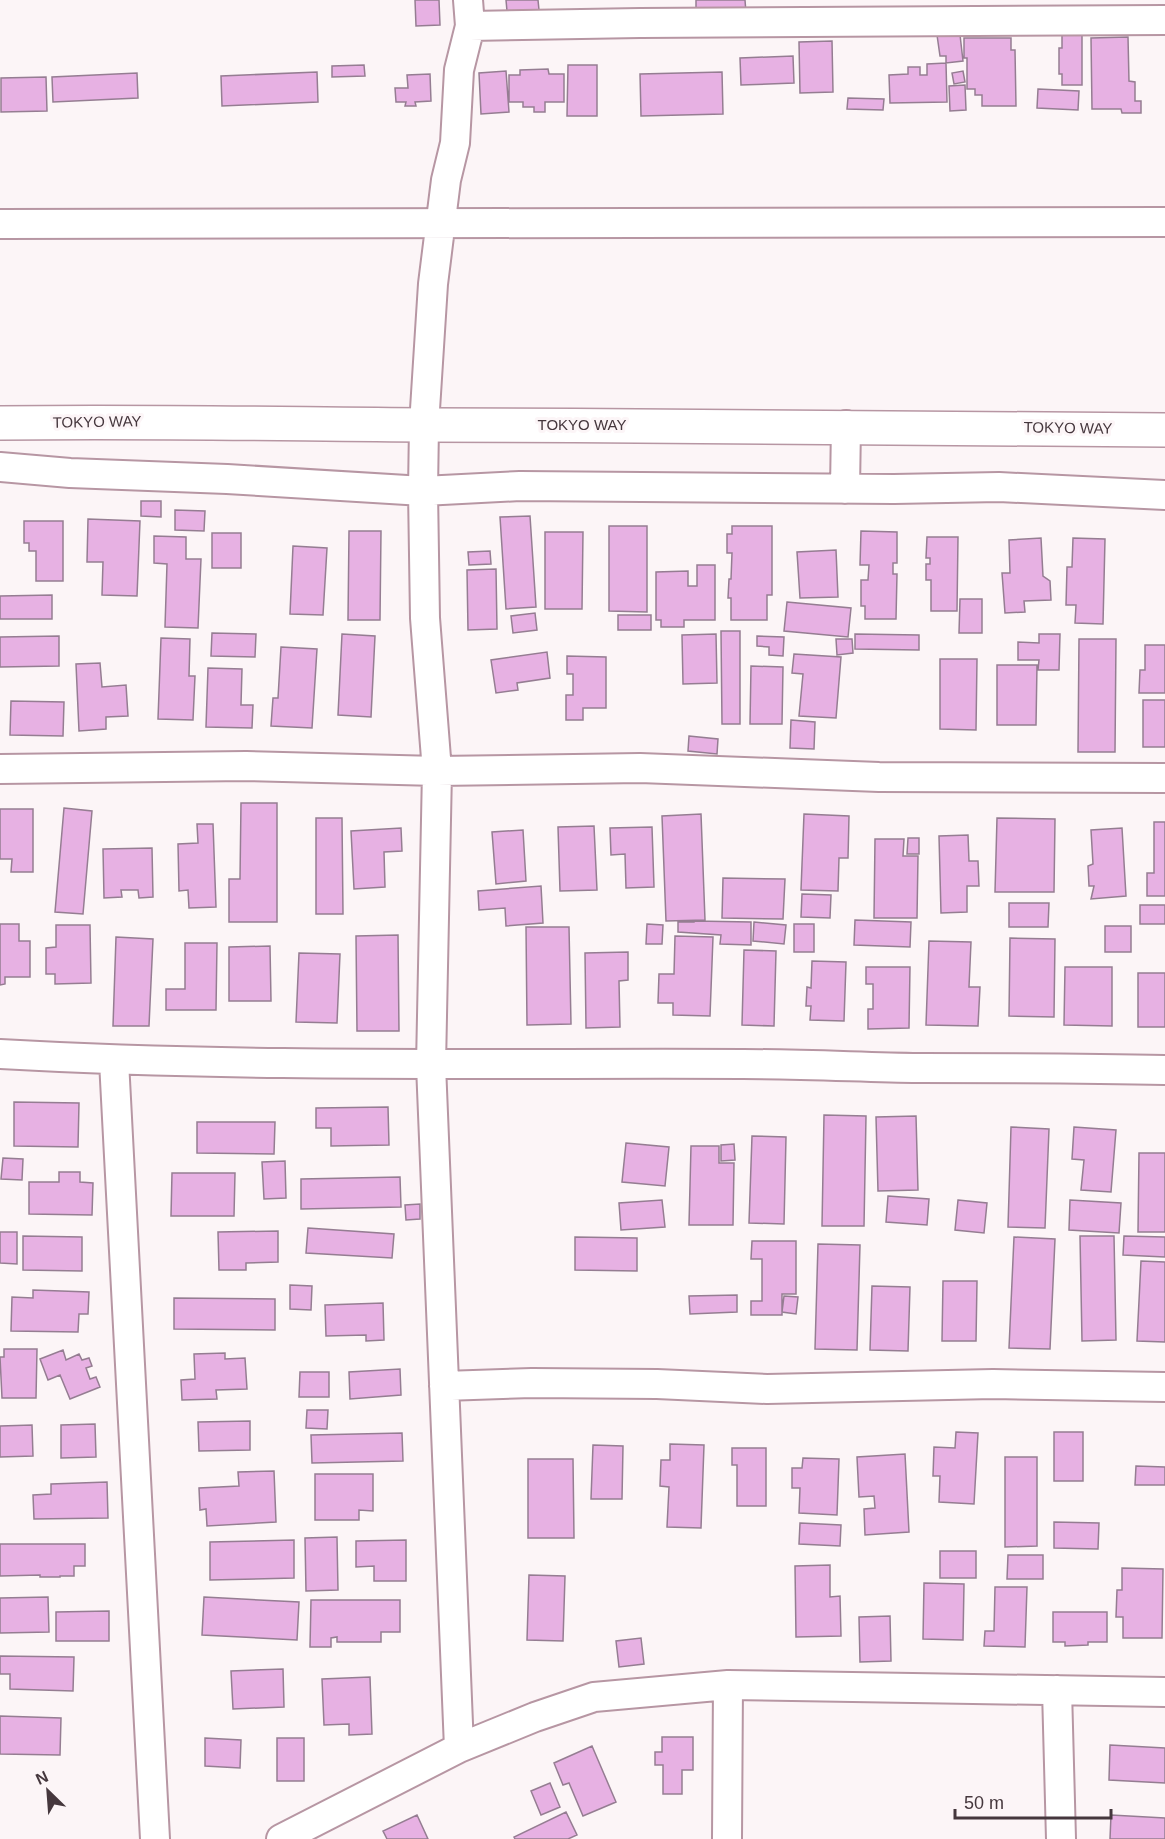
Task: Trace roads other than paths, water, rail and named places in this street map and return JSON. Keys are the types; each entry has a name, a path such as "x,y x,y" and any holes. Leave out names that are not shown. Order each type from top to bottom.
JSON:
{"main road":[{"name":"TOKYO WAY","path":"0,423 846,425 1165,430"}],"street":[{"path":"459,1748 431,1065 437,771 425,618 423,491 424,425 433,284 446,180 455,143 459,69 469,13 1042,10 1165,20"},
{"path":"0,224 1165,222"},
{"path":"845,489 846,425"},
{"path":"0,467 70,473 227,479 423,491 520,486 845,489 1010,487 1165,495"},
{"path":"0,769 246,766 437,771 640,768 879,777 1165,778"},
{"path":"0,1054 114,1061 431,1065 748,1064 1165,1070"},
{"path":"114,1061 155,1839"},
{"path":"444,1386 532,1383 657,1384 767,1389 993,1384 1165,1387"},
{"path":"727,1839 728,1685"},
{"path":"281,1839 459,1748 535,1717 594,1697 728,1685 1165,1692"},
{"path":"1057,1690 1061,1839"}]}
